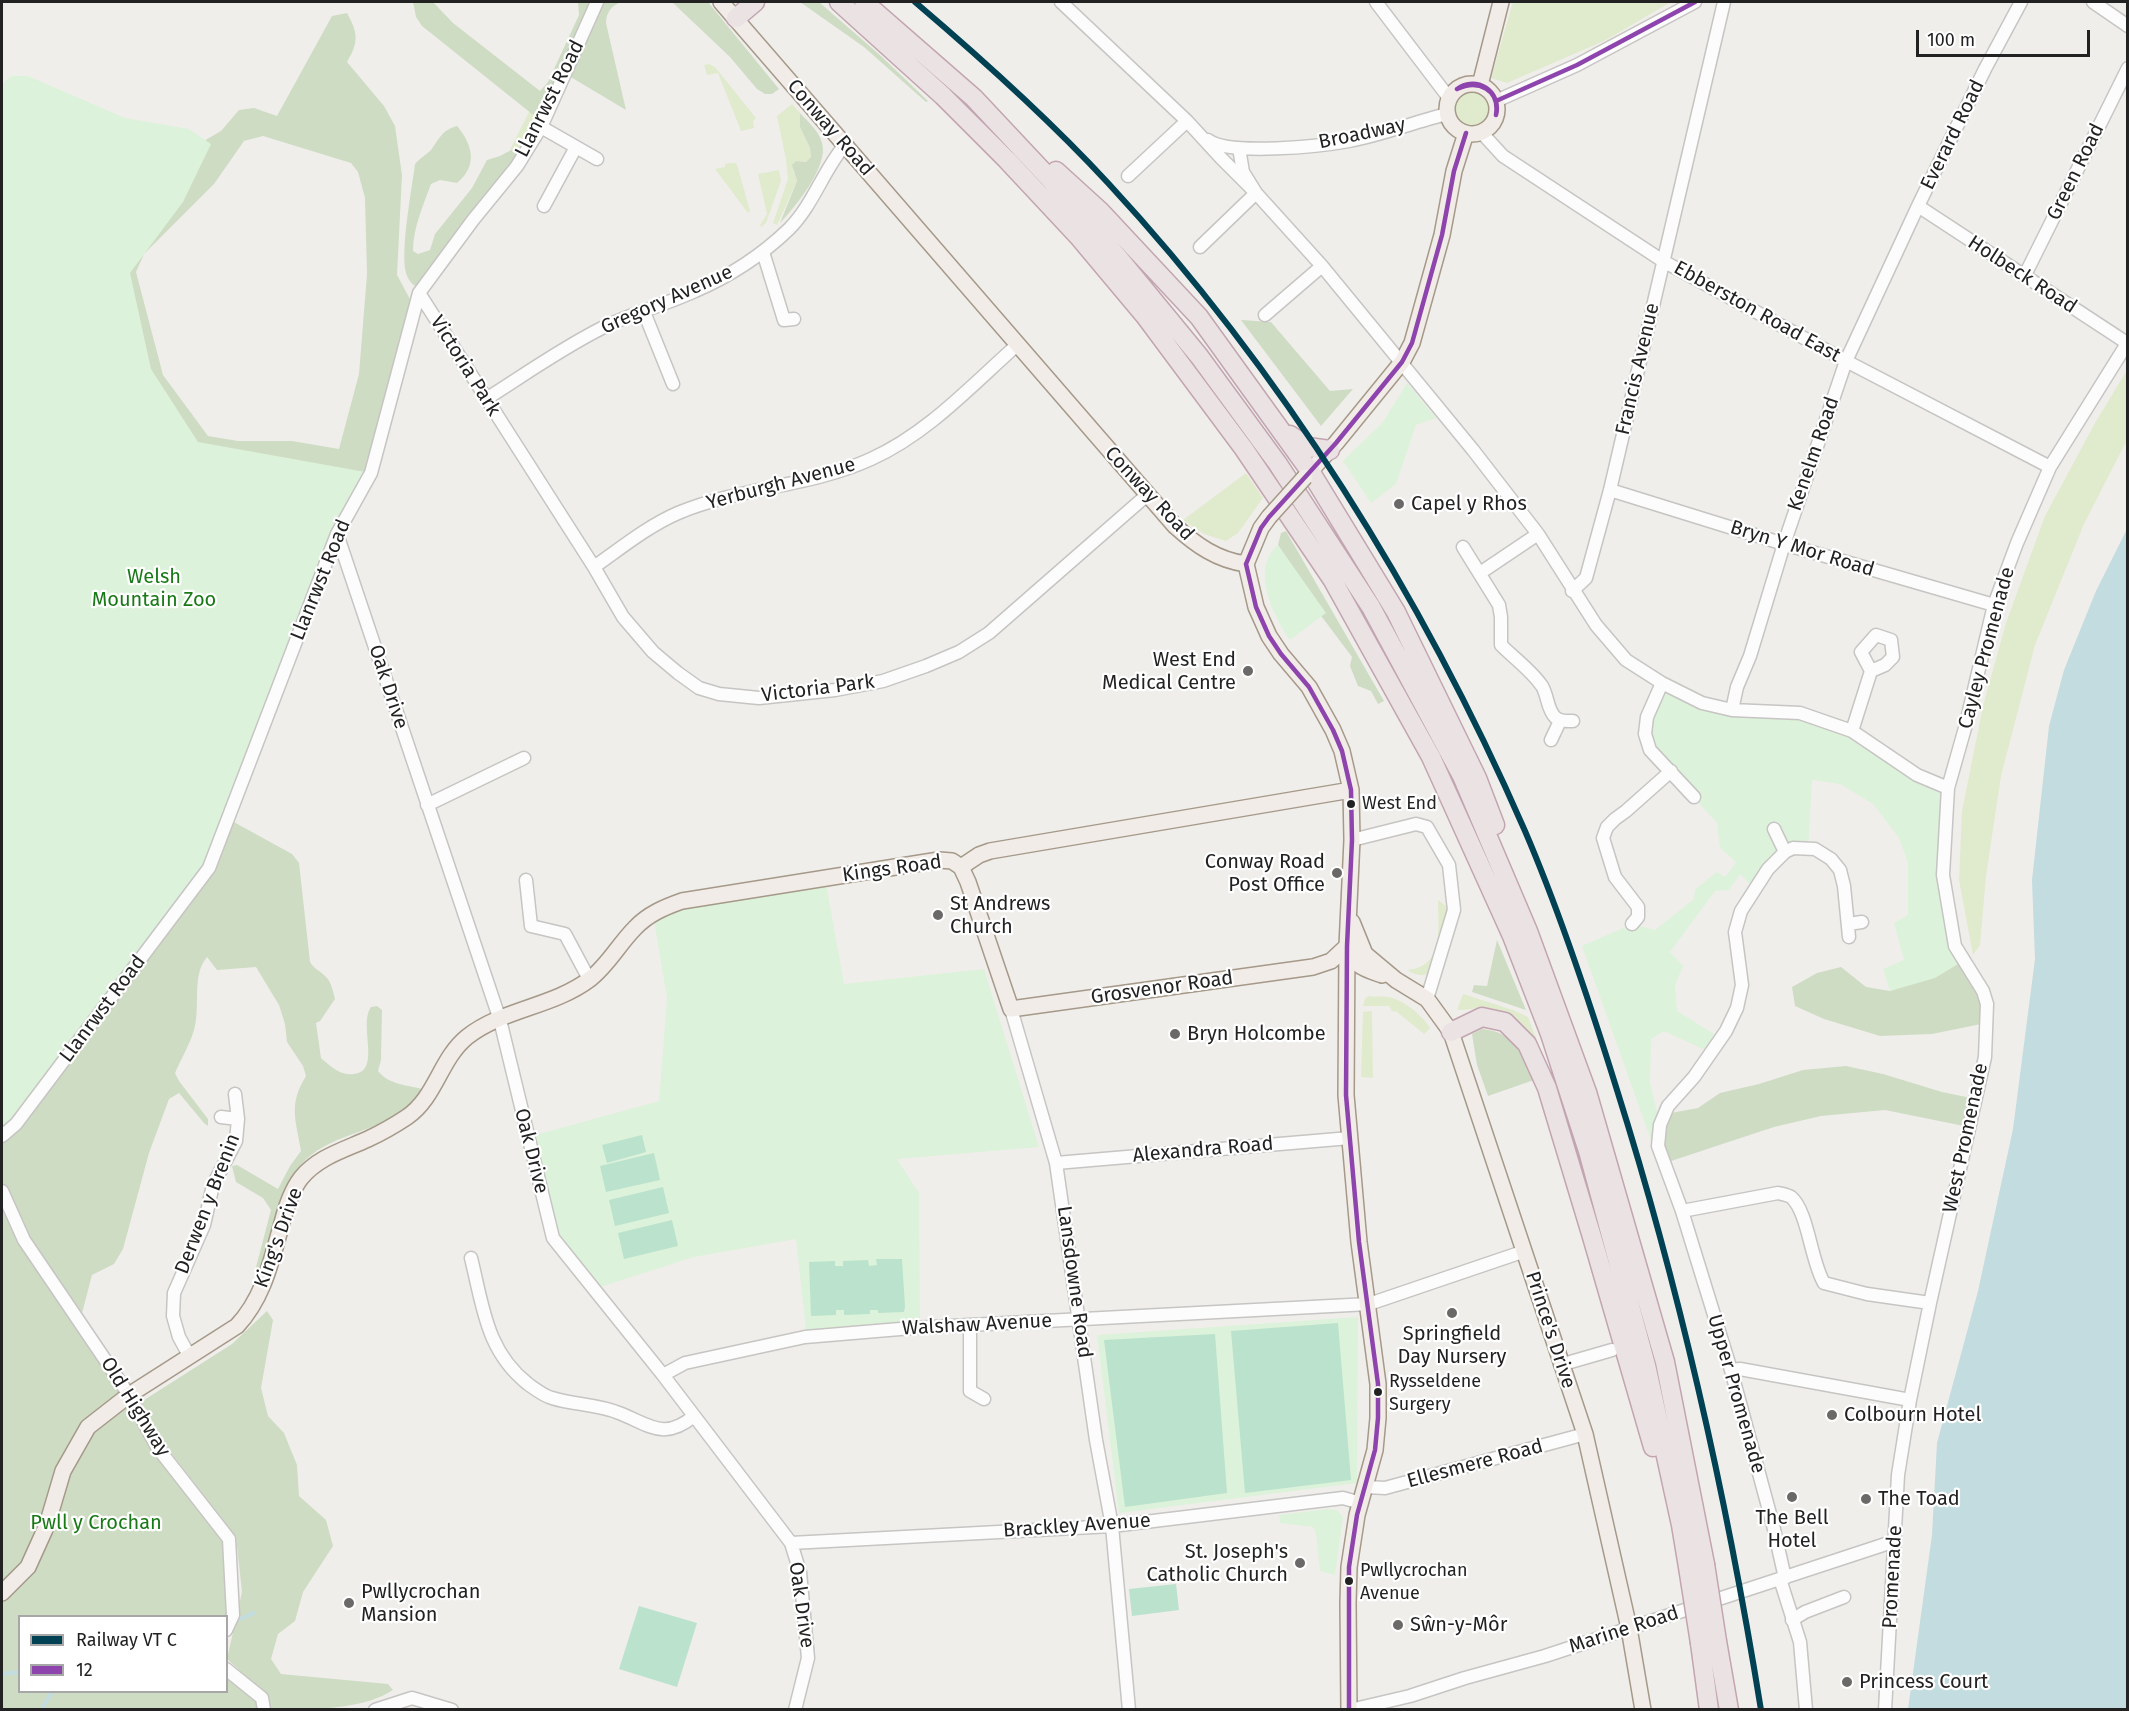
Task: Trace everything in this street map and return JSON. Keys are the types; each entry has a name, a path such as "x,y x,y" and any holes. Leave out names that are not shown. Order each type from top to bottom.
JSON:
{"highway":[{"path":"736,18 755,2"},
{"path":"839,2 943,96 1007,160 1078,236 1145,316 1244,449 1332,579 1431,757 1512,936 1550,1034 1588,1151 1646,1365 1681,1525"},
{"path":"864,2 1100,211 1199,317 1280,426 1318,458 1396,612 1477,778 1534,925 1587,1092 1665,1362 1709,1642 1729,1710"},
{"path":"974,98 1093,228 1199,356 1278,464 1371,607 1462,776 1528,932 1587,1092"},
{"path":"1451,1032 1482,1017 1505,1022 1527,1044 1547,1088 1659,1469 1697,1565"},
{"path":"1709,1642 1709,1710"}],"main road":[{"name":"Conway Road","path":"722,2 844,146 1175,526 1198,546 1232,562 1246,564"},
{"path":"1480,84 1501,2"},
{"path":"1480,84 1490,91 1496,101 1497,114 1490,127 1473,133 1453,125 1447,114 1449,98 1454,90 1464,85 1480,84"},
{"path":"1349,1710 1349,1568 1352,1539 1375,1450 1378,1418 1378,1384 1359,1242 1345,1056 1352,840 1351,790 1342,751 1333,730 1309,687 1269,636 1256,607 1246,564 1269,517 1402,362 1412,343 1431,278 1454,171 1473,133"},
{"name":"Kings Road","path":"500,1020 551,1001 589,979 605,964 636,926 660,910 682,901 939,860 952,861 961,867 979,855 990,851 1351,790"},
{"name":"Lansdowne Road","path":"961,867 1011,1009"},
{"name":"Prince's Drive","path":"1349,911 1365,954 1396,980 1427,999 1451,1032 1525,1251 1560,1365 1585,1434 1629,1628 1643,1710"},
{"name":"Prince's Drive","path":"1347,946 1353,960 1361,968 1396,980"},
{"name":"Grosvenor Road","path":"1011,1009 1313,967 1330,961 1347,946"},
{"path":"1313,967 1336,975 1347,986"},
{"name":"King's Drive","path":"2,1593 28,1567 47,1525 63,1471 88,1426 129,1395 237,1326 248,1314 265,1282 286,1209 294,1188 303,1175 329,1155 368,1139 410,1115 432,1088 456,1047 480,1028 500,1020"}],"street":[{"name":"Llanrwst Road","path":"2,1136 16,1124 209,868 337,534 371,473 419,293 473,220 517,166 541,127 597,2"},
{"path":"1061,2 1201,135 1322,266 1473,450 1538,534 1572,591 1596,625 1626,660 1662,683 1702,703 1732,710 1800,713 1852,731 1917,775 1948,789"},
{"path":"1376,2 1449,98"},
{"path":"1496,101 1577,65 1695,2"},
{"name":"Francis Avenue","path":"1572,591 1586,578 1610,490 1724,2"},
{"name":"Everard Road","path":"1918,206 2021,2"},
{"path":"2093,2 2127,26"},
{"name":"Green Road","path":"2024,276 2127,68"},
{"name":"Broadway","path":"1201,135 1215,145 1239,148 1295,147 1349,141 1447,114"},
{"path":"1128,176 1187,121"},
{"path":"541,127 597,159"},
{"name":"Ebberston Road East","path":"1473,133 1503,156 1663,261 1846,361 2050,467"},
{"name":"Gregory Avenue","path":"486,399 603,327 720,280 763,252 789,229 806,209 835,157 844,146"},
{"path":"544,206 576,147"},
{"path":"1239,148 1243,172 1256,193"},
{"path":"1200,247 1256,193"},
{"name":"Holbeck Road","path":"1918,206 2127,342"},
{"name":"Kenelm Road","path":"1732,710 1737,687 1750,656 1784,544 1846,361 1918,206"},
{"path":"763,252 784,320 794,319"},
{"path":"1265,315 1322,266"},
{"name":"Victoria Park","path":"419,293 594,567 623,617 653,652 699,687 719,694 759,698 797,696 882,681 959,652 989,633 1147,495"},
{"path":"644,312 672,384"},
{"name":"Cayley Promenade","path":"1974,974 1955,946 1943,875 1948,789 1994,605 2017,543 2050,467 2127,342"},
{"name":"Yerburgh Avenue","path":"594,567 655,525 678,513 713,502 841,471 893,448 917,432 1017,345"},
{"name":"Bryn Y Mor Road","path":"1610,490 1784,544 1994,605"},
{"name":"Oak Drive","path":"337,534 500,1020 553,1238 663,1375 791,1543 800,1572 808,1658 795,1710"},
{"path":"1480,573 1538,534"},
{"path":"1463,547 1499,605 1501,645 1535,676 1544,690 1555,718 1567,721 1551,740"},
{"path":"1852,731 1871,671"},
{"path":"1662,683 1647,717 1645,734 1650,750 1694,797"},
{"path":"427,806 524,758"},
{"path":"1632,924 1638,917 1638,907 1615,877 1603,838 1607,826 1671,771"},
{"path":"1352,840 1416,824 1421,825 1427,827 1449,865 1454,910 1427,999"},
{"path":"1774,829 1785,852 1793,848 1815,849 1832,859 1840,870 1844,886 1849,937"},
{"name":"Upper Promenade","path":"1785,852 1768,869 1741,911 1735,932 1742,985 1737,1008 1726,1031 1694,1077 1668,1106 1660,1125 1658,1146 1682,1211 1731,1370 1773,1525 1792,1620 1802,1653 1806,1710"},
{"path":"526,880 531,926 565,934 589,979"},
{"path":"1848,924 1862,922"},
{"name":"West Promenade","path":"1930,1304 1985,1057 1987,1004 1974,974"},
{"name":"Lansdowne Road","path":"1011,1009 1056,1162 1096,1440 1112,1526 1129,1710"},
{"name":"Derwen y Brenin","path":"190,1357 178,1337 173,1316 174,1293 204,1225 213,1185 226,1157 233,1149 238,1119 235,1094"},
{"name":"Derwen y Brenin","path":"221,1117 238,1119"},
{"name":"Alexandra Road","path":"1056,1162 1350,1138"},
{"name":"Old Highway","path":"2,1191 24,1240 129,1395 157,1447 229,1539 233,1615 228,1626"},
{"path":"1682,1211 1778,1193 1791,1196 1799,1207 1818,1272 1824,1283 1867,1294 1930,1304"},
{"name":"Walshaw Avenue","path":"663,1375 686,1363 805,1337 970,1325 1369,1304 1525,1251"},
{"path":"471,1258 490,1336 507,1364 533,1388 550,1398 600,1406 660,1430 673,1428 694,1416"},
{"name":"Promenade","path":"1885,1710 1898,1475 1910,1400 1930,1304"},
{"path":"970,1325 970,1390 984,1399"},
{"path":"1560,1365 1612,1350"},
{"path":"1731,1370 1740,1369 1910,1400"},
{"name":"Ellesmere Road","path":"1366,1487 1385,1488 1585,1434"},
{"name":"Brackley Avenue","path":"791,1543 1112,1526 1343,1498 1361,1503"},
{"name":"Marine Road","path":"1349,1710 1410,1696 1545,1656 1895,1541"},
{"path":"1792,1620 1805,1612 1844,1598"},
{"path":"228,1671 262,1698 264,1710"},
{"path":"375,1710 412,1698 452,1710"}],"green space":[{"path":"413,2 433,2 453,23 540,91 548,82 579,15 578,2 590,2 541,115 532,114 422,26 416,17"},
{"path":"603,2 621,2 610,10 606,23 626,110 569,76"},
{"path":"672,2 708,2 779,89 772,94 765,94 757,89 730,57"},
{"path":"800,2 819,2 928,101 926,102 864,47"},
{"path":"1513,2 1671,2 1606,40 1507,83 1491,78"},
{"path":"347,13 351,20 356,38 354,49 347,62 384,106 395,126 402,175 397,275 411,301 368,465 328,542 58,962 121,266 197,145 221,131 239,110 254,108 277,116 332,16","holes":["263,136 351,163 358,172 365,198 367,274 359,374 339,449 292,441 238,441 208,436 163,375 136,272 144,254 214,184 244,141"]},
{"path":"709,64 715,67 756,118 753,121 754,128 741,131 718,73 707,75 704,65"},
{"name":"Welsh Mountain Zoo","path":"11,76 28,76 125,118 189,129 211,144 183,202 130,273 151,369 198,442 371,473 337,534 209,868 2,1136 2,84"},
{"path":"1471,91 1484,96 1489,109 1484,122 1471,127 1458,122 1453,109 1458,96"},
{"path":"792,104 800,113 800,127 810,148 811,157 806,162 796,161 793,171 797,181 777,225 773,223 788,179 777,116"},
{"path":"529,112 541,115 519,154 513,149 510,150"},
{"path":"800,113 818,135 823,152 816,174 809,186 780,223 797,181 792,165 796,161 806,162 811,157 810,148 800,127"},
{"path":"457,126 470,148 468,170 457,183 440,180 431,184 415,234 413,251 418,254 430,250 435,234 472,188 487,160 513,149 519,154 417,287 411,283 406,273 404,250 415,164 431,150 444,132"},
{"path":"736,163 738,168 750,211 748,213 715,169 725,167 725,164"},
{"path":"779,170 781,181 766,223 761,227 767,214 758,174"},
{"path":"1241,320 1271,322 1330,391 1353,389 1321,426"},
{"path":"2127,370 2127,440 2084,524 2035,645 2001,776 1986,876 1980,945 1973,955 1959,880 1962,811 1983,706 2006,623 2045,516 2095,423"},
{"path":"1407,383 1436,418 1416,425 1396,484 1371,503 1343,461 1383,422"},
{"path":"1246,473 1263,498 1238,533 1226,541 1204,534 1183,520"},
{"path":"1286,531 1384,701 1378,704 1371,691 1358,686 1350,666 1352,657 1313,605 1278,545 1281,533"},
{"path":"1278,545 1326,613 1290,640 1271,605 1265,579 1270,555"},
{"path":"1662,683 1702,703 1800,713 1852,731 1948,788 1943,875 1963,961 1935,978 1890,991 1883,969 1904,960 1894,923 1908,915 1908,863 1899,838 1873,804 1840,784 1812,780 1808,849 1785,852 1755,889 1740,874 1729,890 1715,891 1670,952 1683,966 1675,985 1677,1011 1714,1034 1705,1050 1664,1031 1651,1039 1650,1083 1660,1125 1653,1146 1582,946 1632,924 1655,930 1694,899 1695,889 1717,872 1725,877 1736,862 1720,848 1717,823 1650,750 1645,734"},
{"name":"Pwll y Crochan","path":"232,821 292,854 299,863 310,962 329,981 335,999 320,1021 316,1023 321,1058 336,1070 344,1073 354,1074 362,1071 367,1065 368,1056 368,1015 371,1007 377,1006 382,1010 381,1060 378,1071 387,1079 422,1089 404,1110 392,1118 323,1147 300,1166 280,1202 262,1270 258,1275 255,1271 271,1210 263,1198 236,1182 232,1166 237,1165 278,1189 301,1151 295,1104 300,1086 306,1076 303,1066 287,1042 285,1024 279,1005 256,967 217,970 207,957 199,973 194,1030 175,1073 208,1119 208,1126 179,1093 169,1099 149,1153 123,1249 114,1264 92,1275 80,1321 157,1447 229,1539 233,1615 18,1615 18,1693 228,1693 228,1670 264,1709 2,1709 2,1136"},
{"path":"825,878 844,984 984,969 1039,1147 897,1159 919,1193 920,1324 806,1330 796,1239 694,1257 594,1289 553,1238 528,1137 659,1101 667,998 653,914"},
{"path":"1438,900 1447,907 1430,973 1416,974 1407,970 1428,962 1437,944"},
{"path":"1497,940 1526,1010 1472,992 1474,985 1487,986"},
{"path":"1963,961 1974,974 1986,1023 1932,1034 1880,1036 1824,1019 1795,1006 1792,987 1817,973 1841,967 1866,987 1890,991"},
{"path":"1463,994 1528,1017 1541,1051 1525,1030 1503,1012 1486,1008 1457,1010"},
{"path":"1368,996 1388,997 1400,1001 1418,1013 1430,1028 1424,1034 1397,1012 1392,1011 1389,1006 1363,1006"},
{"path":"1372,1011 1373,1078 1361,1077 1363,1012"},
{"path":"1482,1029 1493,1031 1510,1040 1521,1053 1534,1080 1488,1096 1477,1065 1472,1034"},
{"path":"1846,1066 1976,1099 1969,1127 1885,1110 1821,1116 1774,1127 1665,1163 1660,1125 1671,1113 1698,1108 1720,1093 1803,1070"},
{"path":"642,1135 646,1152 607,1163 602,1145"},
{"path":"654,1153 660,1180 606,1192 600,1166"},
{"path":"663,1187 669,1213 615,1226 609,1200"},
{"path":"672,1220 678,1246 624,1259 618,1233"},
{"path":"876,1259 902,1259 904,1312 878,1313 878,1310 870,1310 870,1314 844,1315 844,1310 836,1310 836,1315 811,1316 809,1262 835,1261 835,1266 843,1266 843,1261 868,1260 869,1266 877,1265"},
{"path":"267,1311 273,1320 261,1388 268,1416 284,1433 297,1465 299,1496 326,1520 333,1546 303,1592 295,1621 278,1634 271,1659 281,1674 388,1684 393,1690 380,1697 366,1702 334,1707 270,1709 266,1694 228,1660 242,1592 236,1537 165,1445 141,1402 232,1344"},
{"path":"1358,1317 1357,1483 1119,1513 1097,1335"},
{"path":"1338,1323 1351,1480 1245,1493 1231,1331"},
{"path":"1215,1334 1227,1493 1125,1507 1104,1340"},
{"path":"1327,1509 1337,1510 1343,1517 1335,1575 1320,1571 1316,1533 1313,1527 1280,1523 1279,1515"},
{"path":"1176,1584 1179,1610 1132,1616 1129,1589"},
{"path":"639,1606 697,1623 677,1687 619,1669"}],"water":[{"path":"2127,529 2127,1709 1908,1709 1932,1535 1937,1443 1978,1291 2013,1129 2035,959 2032,880 2049,726 2064,670 2096,591"}],"waterway":[{"path":"233,1622 254,1613"},
{"path":"2,1674 18,1672"},
{"path":"41,1710 51,1693"}],"transit line":[{"path":"915,2 1062,135 1172,255 1232,331 1290,409 1344,489 1394,572 1485,743 1525,831 1563,927 1596,1025 1662,1243 1717,1475 1761,1710"},
{"name":"12","path":"1496,101 1577,65 1695,2"},
{"name":"12","path":"1457,89 1472,84 1486,88 1495,99 1496,115"},
{"name":"12","path":"1457,89 1473,85 1486,89 1495,99 1496,115"},
{"name":"12","path":"1246,564 1261,528 1269,517 1336,443 1402,362 1412,343 1442,235 1454,171 1466,133"},
{"name":"12","path":"1246,564 1256,607 1269,636 1309,687 1333,730 1342,751 1351,790 1352,840 1347,946 1346,1095 1359,1242 1378,1384 1378,1418 1375,1450 1357,1515 1349,1567 1349,1710"}],"place":[{"name":"Capel y Rhos","path":"1399,504"},
{"name":"West End Medical Centre","path":"1248,671"},
{"name":"West End","path":"1351,804"},
{"name":"Conway Road Post Office","path":"1337,873"},
{"name":"St Andrews Church","path":"938,915"},
{"name":"Bryn Holcombe","path":"1175,1034"},
{"name":"Springfield Day Nursery","path":"1452,1313"},
{"name":"Rysseldene Surgery","path":"1378,1392"},
{"name":"Colbourn Hotel","path":"1832,1415"},
{"name":"The Bell Hotel","path":"1792,1497"},
{"name":"The Toad","path":"1866,1499"},
{"name":"St. Joseph's Catholic Church","path":"1300,1563"},
{"name":"Pwllycrochan Avenue","path":"1349,1581"},
{"name":"Pwllycrochan Mansion","path":"349,1603"},
{"name":"Sŵn-y-Môr","path":"1398,1625"},
{"name":"Princess Court","path":"1847,1682"}]}
